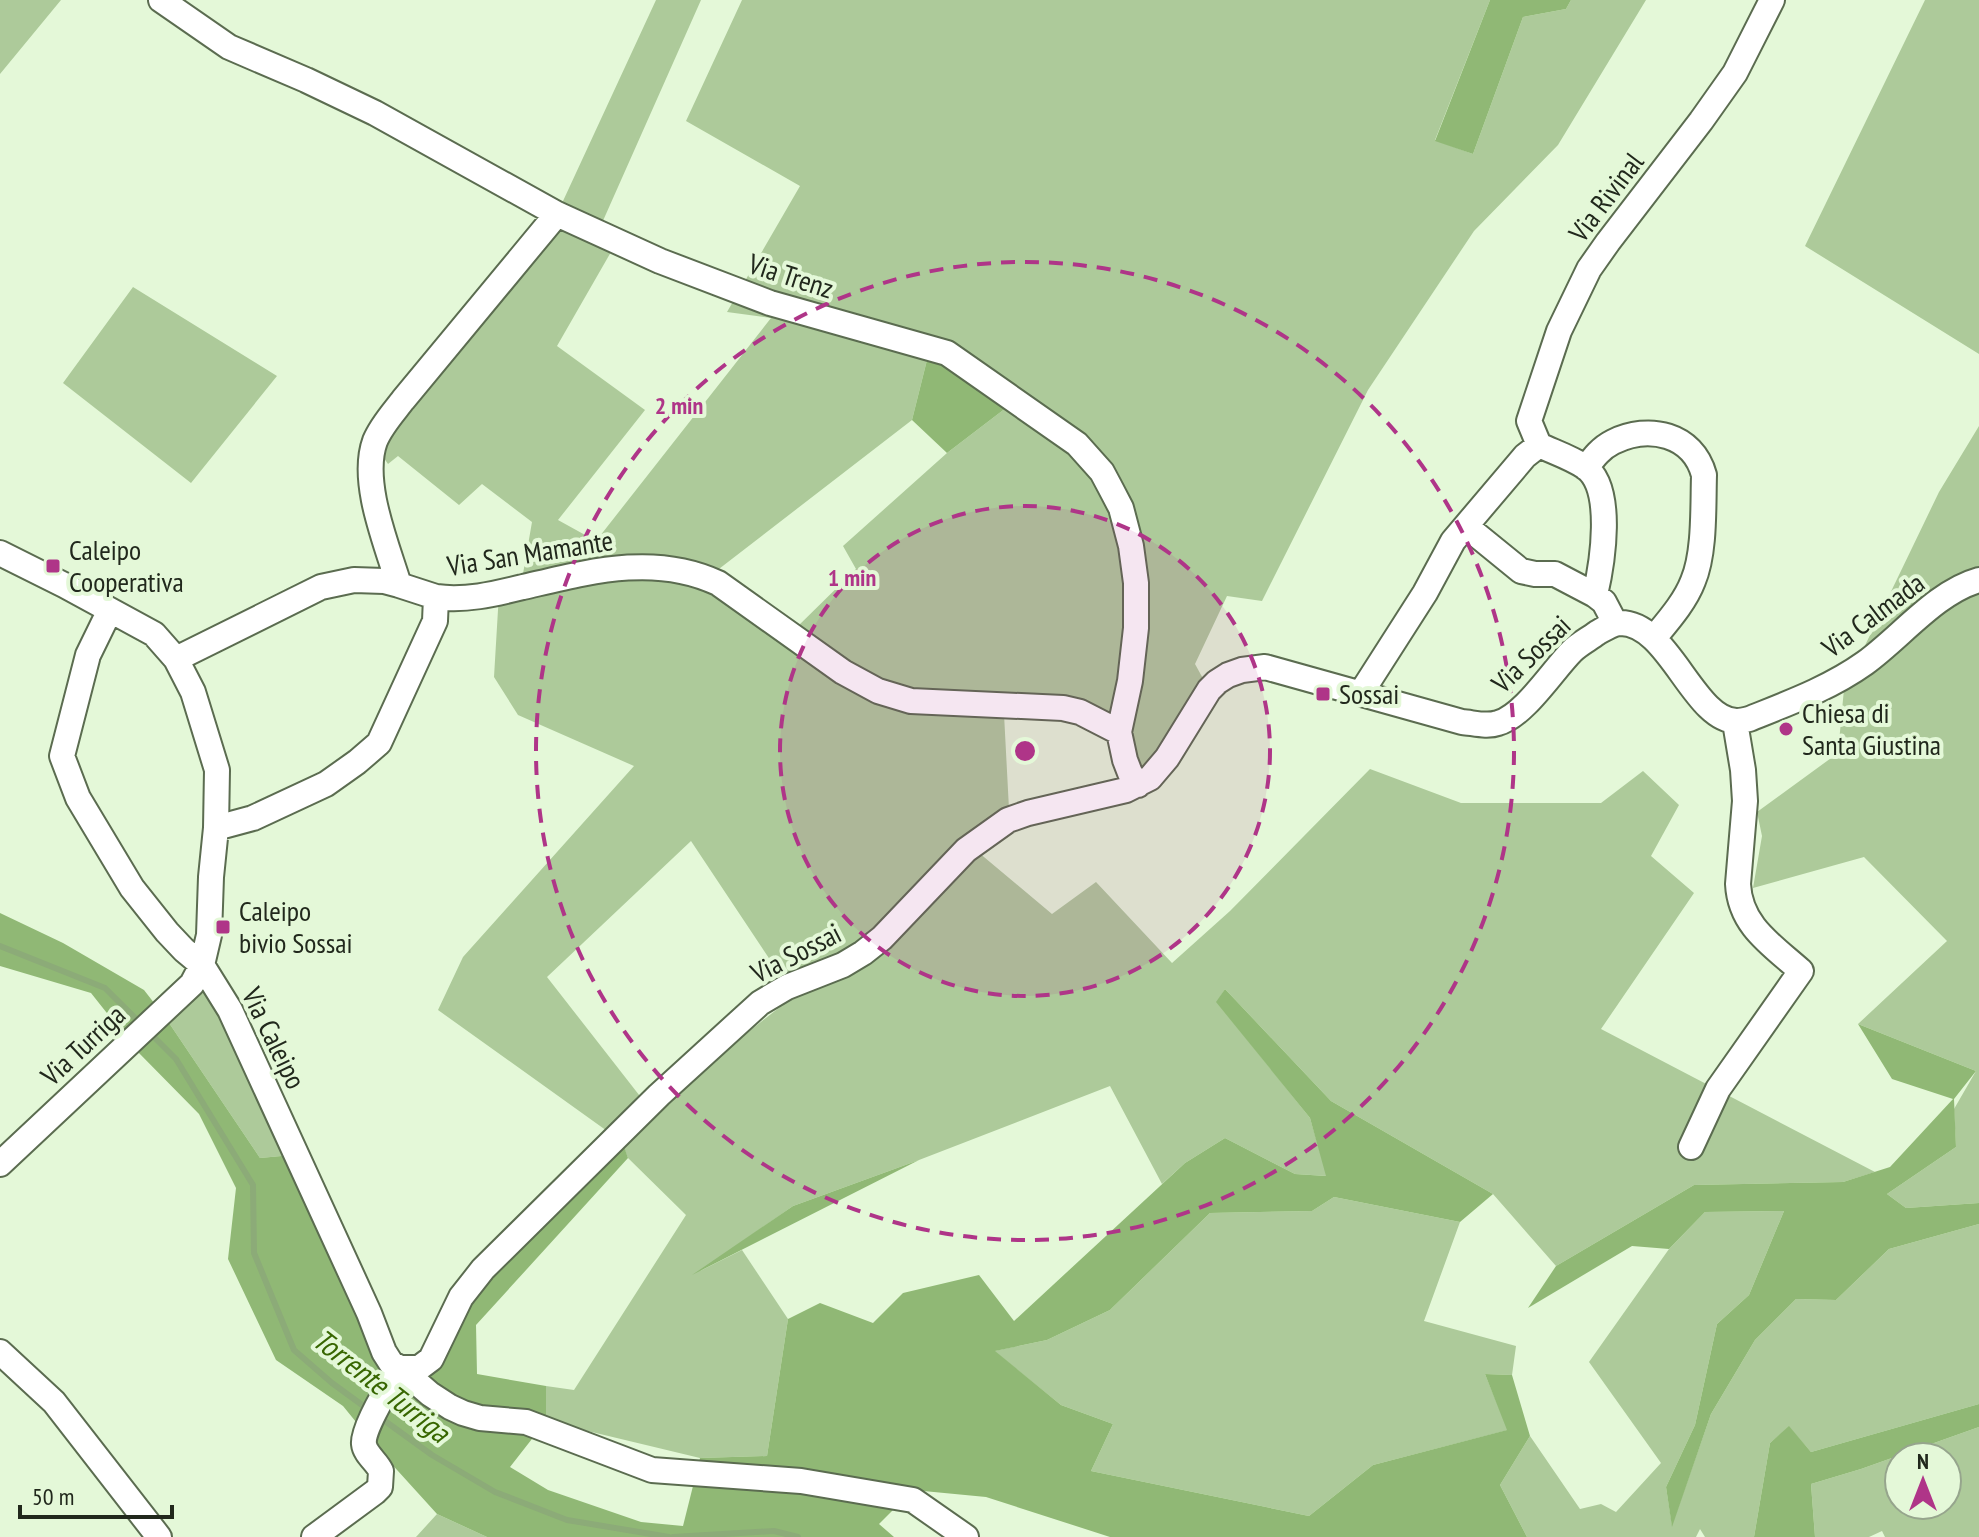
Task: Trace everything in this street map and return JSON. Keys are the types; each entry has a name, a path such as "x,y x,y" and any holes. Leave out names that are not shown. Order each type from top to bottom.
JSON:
{"street":[{"name":"Via Trenz","path":"161,0 229,47 375,113 557,214 660,261 770,303 947,353 1077,444 1102,472 1121,508 1134,564 1137,604 1134,653 1119,732 1125,760 1138,785"},
{"name":"Via Rivinal","path":"1539,445 1529,421 1559,331 1589,269 1735,73 1772,0"},
{"path":"399,585 371,489 374,443 403,400 557,214"},
{"path":"1586,468 1599,452 1612,443 1628,436 1644,434 1670,437 1683,443 1693,450 1701,463 1704,475 1697,570 1686,595 1654,638"},
{"path":"1361,693 1425,593 1453,541 1525,456 1539,445 1586,468 1597,485 1604,517 1603,549 1595,595"},
{"path":"1467,527 1521,571 1555,574 1595,595 1604,602 1615,623"},
{"path":"0,553 154,634 176,659 193,692 217,770 209,935 202,965"},
{"name":"Via San Mamante","path":"176,659 321,587 354,580 384,581 436,597 464,599 607,568 651,567 704,576 718,583 843,672 894,697 941,704 1063,708 1089,716 1119,732"},
{"name":"Via Calmada","path":"1735,722 1830,685 1866,662 1942,599 1979,580"},
{"name":"Via San Mamante","path":"216,828 253,818 326,784 379,743 435,621 436,597"},
{"name":"Via Caleipo","path":"110,610 88,655 62,756 78,798 132,888 167,932 202,965 230,1010 369,1313 387,1359 396,1366 395,1376"},
{"name":"Via Sossai","path":"395,1376 426,1364 436,1351 461,1297 483,1269 659,1095 760,1003 787,987 843,965 863,953 882,938 966,850 1008,820 1126,790 1150,778 1167,758 1209,690 1228,675 1265,667 1462,722 1484,725 1500,723 1527,703 1575,648 1615,623 1623,623 1643,629 1654,638 1708,707 1735,722"},
{"path":"1691,1147 1718,1089 1801,971 1750,923 1739,897 1745,801 1735,722"},
{"name":"Via Turriga","path":"0,1164 192,984 202,965"},
{"path":"0,1352 54,1402 159,1537"},
{"path":"314,1537 380,1487 381,1471 363,1440 395,1376 463,1413 480,1418 526,1422 652,1470 801,1481 913,1500 966,1537"}],"green space":[{"path":"0,0 61,0 0,74"},
{"path":"656,0 701,0 598,232 615,245 557,346 645,410 558,520 596,541 771,318 727,312 800,186 686,121 742,0 1490,0 1435,140 1473,154 1523,17 1566,9 1571,0 1646,0 1558,145 1474,231 1368,390 1262,601 1227,596 1195,664 1206,684 1163,750 1130,781 1128,740 1073,719 1004,714 1010,828 978,852 1052,914 1096,882 1172,963 1230,911 1370,769 1461,803 1601,803 1643,771 1679,805 1651,856 1694,893 1601,1029 1875,1172 1843,1182 1694,1185 1556,1266 1493,1194 1331,1101 1225,989 1217,1002 1310,1118 1327,1176 1295,1174 1225,1138 1185,1163 1162,1184 1110,1086 793,1206 700,1271 742,1250 788,1319 767,1456 700,1458 546,1421 546,1386 574,1390 686,1215 628,1158 621,1141 438,1010 463,957 634,766 518,715 494,677 499,593 520,591 532,522 482,484 459,505 398,456 388,464 366,432 557,214","holes":["933,336 1023,395 947,453 843,546 856,569 794,630 715,572 912,420","691,841 794,996 650,1109 547,977"]},
{"path":"1490,0 1571,0 1566,9 1523,17 1473,154 1435,141"},
{"path":"1925,0 1979,0 1979,354 1805,246"},
{"path":"133,287 277,376 191,483 63,383"},
{"path":"933,336 1023,395 947,453 912,420"},
{"path":"1979,426 1979,1203 1906,1208 1887,1194 1956,1147 1954,1109 1976,1071 1858,1024 1947,941 1864,857 1753,888 1762,836 1757,812 1838,753 1844,689 1939,492"},
{"path":"0,913 63,943 144,990 260,1158 292,1155 379,1348 434,1366 457,1312 622,1141 628,1158 476,1325 477,1374 546,1386 546,1421 510,1467 548,1490 641,1522 683,1526 700,1458 767,1456 788,1319 820,1303 873,1323 903,1293 979,1275 1014,1321 1185,1163 1225,1138 1295,1174 1326,1176 1310,1118 1216,1002 1225,989 1331,1101 1493,1194 1460,1222 1334,1197 1312,1211 1210,1213 1110,1310 1047,1340 995,1351 1061,1405 1113,1424 1091,1471 1309,1516 1373,1465 1507,1430 1485,1374 1512,1375 1530,1436 1500,1485 1527,1537 1110,1537 986,1497 913,1490 879,1524 894,1537 487,1537 437,1514 343,1406 276,1360 228,1259 236,1188 199,1114 137,1051 91,993 0,966"},
{"path":"204,977 292,1155 260,1158 165,1017"},
{"path":"1858,1024 1976,1071 1954,1099 1956,1147 1887,1194 1906,1208 1979,1203 1979,1224 1889,1249 1836,1300 1796,1299 1755,1340 1711,1414 1672,1527 1666,1487 1695,1425 1717,1324 1749,1295 1784,1211 1705,1212 1669,1249 1632,1246 1528,1308 1556,1266 1694,1185 1843,1182 1890,1167 1953,1099 1892,1079"},
{"path":"919,1160 692,1275 793,1206"},
{"path":"1334,1197 1460,1222 1424,1321 1516,1346 1512,1375 1485,1374 1508,1430 1373,1465 1309,1516 1091,1471 1113,1424 1061,1405 994,1351 1047,1340 1110,1310 1210,1213 1312,1211"},
{"path":"1784,1211 1749,1295 1717,1324 1695,1425 1666,1487 1672,1525 1711,1414 1755,1340 1796,1299 1836,1300 1889,1249 1979,1224 1979,1404 1811,1452 1789,1427 1770,1443 1754,1537 1705,1537 1700,1529 1696,1537 1527,1537 1500,1485 1530,1436 1580,1509 1601,1504 1616,1512 1661,1463 1589,1362 1669,1249 1705,1212"},
{"path":"1979,1404 1979,1427 1940,1441 1883,1441 1883,1461 1811,1484 1815,1537 1754,1537 1770,1443 1789,1426 1811,1452"},
{"path":"1979,1427 1979,1537 1885,1537 1882,1531 1869,1537 1815,1537 1811,1484 1883,1461 1883,1521 1963,1521 1963,1441 1940,1441"},
{"path":"437,1514 487,1537 416,1537"}],"waterway":[{"name":"Torrente Turriga","path":"0,946 105,988 142,1025"},
{"name":"Torrente Turriga","path":"150,1033 176,1059 253,1185 254,1253 294,1350 369,1410"},
{"name":"Torrente Turriga","path":"378,1416 432,1455 495,1492 567,1520 669,1537"},
{"name":"Torrente Turriga","path":"673,1537 774,1531 798,1537"}],"place":[{"name":"Caleipo Cooperativa","path":"53,566"},
{"name":"Sossai","path":"1323,694"},
{"name":"Chiesa di Santa Giustina","path":"1786,729"},
{"name":"Caleipo bivio Sossai","path":"223,927"}]}
